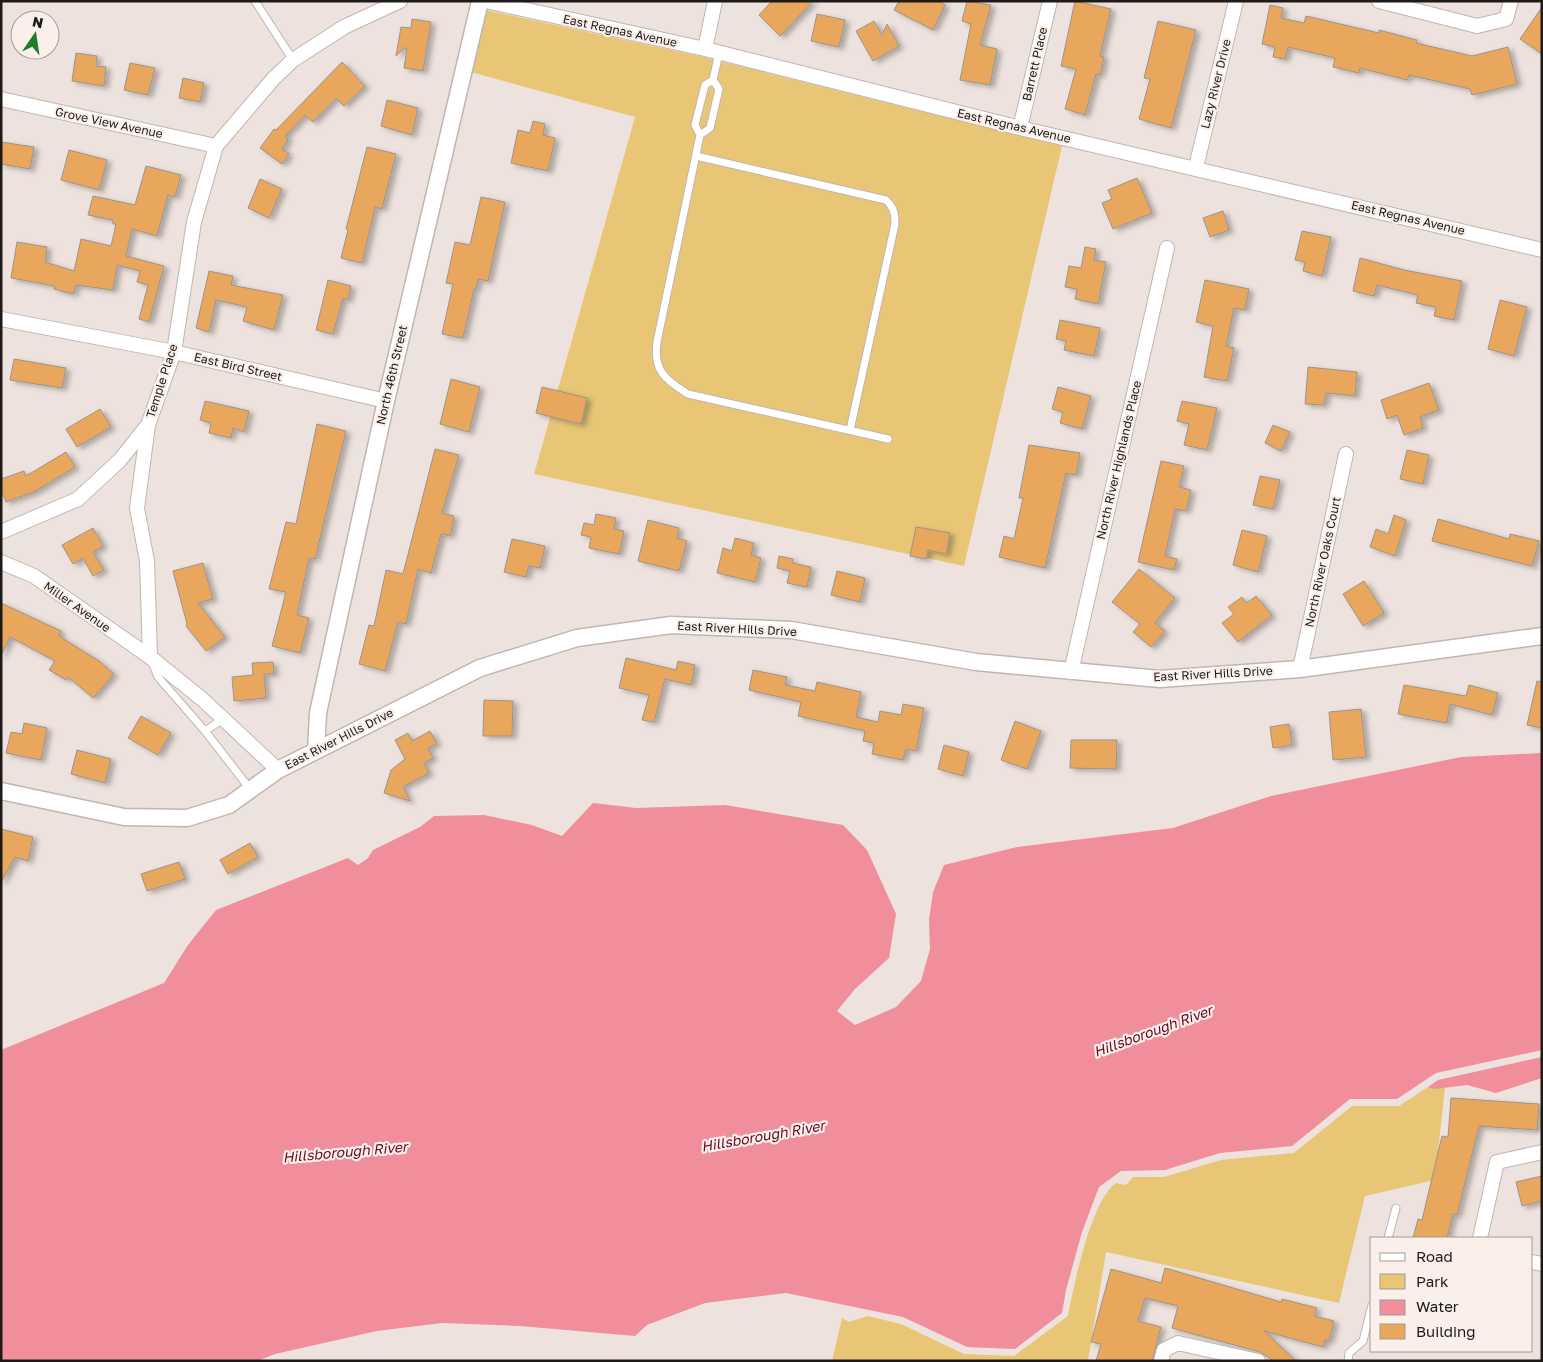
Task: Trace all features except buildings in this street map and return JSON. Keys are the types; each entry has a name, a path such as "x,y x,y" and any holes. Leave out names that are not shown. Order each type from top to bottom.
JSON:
{"street":[{"name":"Temple Place","path":"150,656 147,561 137,508 148,425 174,352 194,222 216,146 274,78 293,60 344,27 400,1"},
{"name":"North 46th Street","path":"316,750 318,712 386,401 480,1"},
{"name":"East Regnas Avenue","path":"486,1 712,51 1020,128 1542,250"},
{"path":"712,51 715,1"},
{"name":"Barrett Place","path":"1020,128 1050,1"},
{"name":"Lazy River Drive","path":"1196,168 1236,1"},
{"path":"1379,1 1477,26 1506,19 1512,1"},
{"name":"Grove View Avenue","path":"1,99 216,146"},
{"name":"North River Highlands Place","path":"1070,672 1167,248"},
{"name":"East Bird Street","path":"1,319 174,352 386,401"},
{"path":"1,532 78,499 120,460 148,425"},
{"name":"North River Oaks Court","path":"1300,669 1346,454"},
{"name":"Miller Avenue","path":"1,562 34,576 150,656"},
{"name":"East River Hills Drive","path":"1,792 124,817 187,818 229,805 278,770 480,668 577,638 671,626 791,630 976,662 1160,679 1300,669 1542,636"},
{"path":"150,656 224,719 278,770"},
{"path":"1480,1237 1497,1162 1542,1152"},
{"path":"1161,1361 1164,1350 1178,1343 1258,1361"}],"lane":[{"path":"256,1 293,60"},
{"path":"700,135 710,128 719,89 713,80 712,51"},
{"path":"713,80 705,85 695,126 700,135 657,342 655,356 659,369 671,383 688,394 888,439"},
{"path":"696,156 886,200 892,206 895,212 896,224 850,430"},
{"path":"150,656 158,677 205,731 250,790"},
{"path":"205,731 224,719"},
{"path":"1388,1237 1396,1208"},
{"path":"1348,1361 1349,1353 1363,1341 1370,1313"}],"green space":[{"path":"486,10 703,57 1062,146 964,566 534,474 635,117 471,72"},
{"path":"1428,1087 1445,1087 1435,1180 1365,1196 1339,1303 1106,1252 1088,1361 832,1361 842,1318 849,1322 868,1316 901,1324 964,1354 1014,1356 1068,1316 1079,1265 1091,1225 1107,1193 1116,1183 1126,1185 1133,1177 1164,1177 1221,1160 1294,1153 1352,1106 1399,1106"}],"water":[{"name":"Hillsborough River","path":"1542,753 1542,1050 1436,1073 1397,1099 1350,1099 1292,1146 1220,1153 1165,1170 1121,1171 1099,1187 1082,1232 1066,1290 1062,1313 1015,1349 967,1347 903,1317 786,1293 705,1303 647,1325 635,1336 520,1326 442,1323 377,1331 275,1354 257,1361 1,1361 1,1050 164,983 188,945 216,910 348,858 358,865 368,858 373,850 420,827 434,816 484,815 532,825 562,836 593,803 636,808 725,805 843,825 867,850 896,914 889,958 855,989 837,1011 855,1025 896,1007 921,981 930,949 929,920 933,892 944,865 1017,847 1173,828 1271,796 1461,757"},
{"path":"1542,1057 1542,1078 1496,1093 1467,1085 1434,1089 1428,1087 1438,1080"}]}
